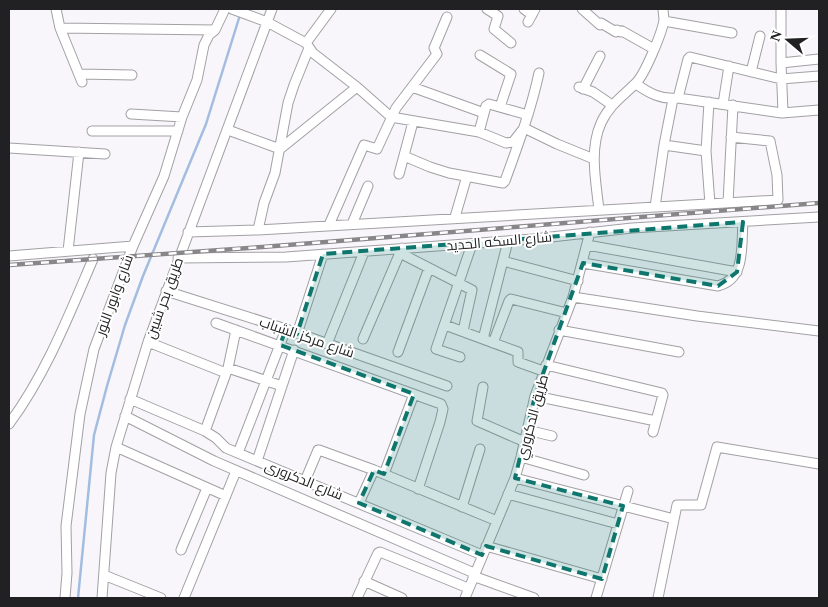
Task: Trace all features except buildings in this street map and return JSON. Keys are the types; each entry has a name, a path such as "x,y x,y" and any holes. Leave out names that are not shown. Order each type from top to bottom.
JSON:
{"street":[{"path":"56,9 60,28 81,78 132,75"},
{"name":"شارع وابور النور","path":"65,598 68,562 66,526 80,414 94,349 132,246 164,176 182,117 197,80 204,44 209,35 215,30 225,9"},
{"path":"232,9 267,22 308,46 391,117 478,132 510,143 513,142 524,128"},
{"name":"طريق بحر شبين","path":"102,598 111,473 116,447 148,342 166,291 272,9"},
{"path":"258,230 264,203 275,173 288,103 308,46 331,9"},
{"path":"487,9 498,16 494,29 511,42"},
{"path":"524,9 532,15"},
{"path":"582,9 600,24 616,32 617,30 621,32 622,30 654,48"},
{"path":"599,210 594,159 601,123 612,105 636,84 645,72 664,20 663,9"},
{"path":"781,9 781,80 784,112"},
{"path":"329,225 364,145 377,149 391,117 437,54 434,48 448,17"},
{"path":"664,20 732,33"},
{"path":"60,28 215,30"},
{"path":"751,72 760,36"},
{"path":"480,55 511,74 500,107"},
{"path":"600,56 581,88 593,92 612,105"},
{"path":"655,207 664,145 675,98 688,59 691,57 781,80 819,76"},
{"path":"781,63 819,59"},
{"path":"723,104 729,66"},
{"path":"404,156 430,167 500,184 505,180 524,128 538,73"},
{"path":"636,84 652,95 784,112 819,110"},
{"path":"280,149 357,87"},
{"path":"412,87 484,113"},
{"path":"709,102 706,150 710,204"},
{"path":"478,132 486,106 489,104 528,115"},
{"path":"728,203 733,105"},
{"path":"131,114 182,117"},
{"path":"399,174 413,122"},
{"path":"524,128 594,159"},
{"path":"228,130 280,149"},
{"path":"92,131 178,132"},
{"name":"شارع السكه الحديد","path":"188,232 258,230 455,217 778,200 777,174 770,141 731,137"},
{"path":"664,145 706,150"},
{"path":"9,148 105,154"},
{"path":"68,251 79,152"},
{"path":"455,217 468,176"},
{"path":"352,224 368,186"},
{"name":"شارع السكه الحديد","path":"178,258 286,257 401,250 632,228 819,217"},
{"path":"583,263 718,286 726,284 733,279 737,272 740,260 743,222"},
{"name":"طريق الدكروري","path":"465,598 473,574 515,478 535,396 544,368 573,297 590,232"},
{"path":"483,339 508,241"},
{"path":"460,357 436,349 472,244"},
{"path":"587,245 737,272"},
{"path":"9,256 132,246"},
{"path":"363,339 401,250 429,268 472,290 463,331"},
{"path":"327,344 364,252"},
{"path":"297,334 323,254"},
{"path":"9,424 62,332 93,259"},
{"path":"503,262 578,281"},
{"path":"398,352 429,268"},
{"name":"شارع مركز الشباب","path":"166,291 286,329 447,386"},
{"path":"573,297 697,316 819,331"},
{"path":"493,343 511,299 567,312"},
{"path":"216,323 441,404 443,409 418,489"},
{"path":"445,324 518,352 518,362 662,393 652,432"},
{"path":"238,453 286,329"},
{"path":"205,431 227,371 236,330"},
{"path":"560,330 679,352"},
{"path":"148,342 227,371 282,386"},
{"path":"257,461 294,350"},
{"path":"483,387 477,421 525,442"},
{"path":"384,474 414,394"},
{"path":"535,396 656,421"},
{"name":"شارع الدكرورى","path":"130,399 205,431 216,438 224,447 359,503 484,550 602,580"},
{"path":"125,416 236,471 332,511 473,574 534,598"},
{"path":"527,430 552,436"},
{"path":"658,598 678,504 702,505 718,446 819,464"},
{"path":"116,447 226,496"},
{"path":"306,481 318,450 374,470 497,521"},
{"path":"462,507 480,450"},
{"path":"521,457 584,475"},
{"path":"359,503 374,470"},
{"path":"184,598 236,471"},
{"path":"515,478 674,519"},
{"path":"181,550 207,488"},
{"path":"596,598 628,491"},
{"path":"508,494 618,524"},
{"path":"332,511 340,495"},
{"path":"357,598 378,553 384,552 468,588"},
{"path":"104,575 161,598"},
{"path":"364,581 402,598"}],"highlighted area":[{"path":"743,222 737,272 718,286 583,263 535,396 515,478 623,506 602,579 486,546 482,555 359,503 374,470 384,474 414,394 280,345 286,329 297,334 323,254"}],"waterway":[{"path":"78,598 94,435 107,386 125,325 143,276 206,124 240,15"}],"railway":[{"path":"9,265 819,203"}]}
